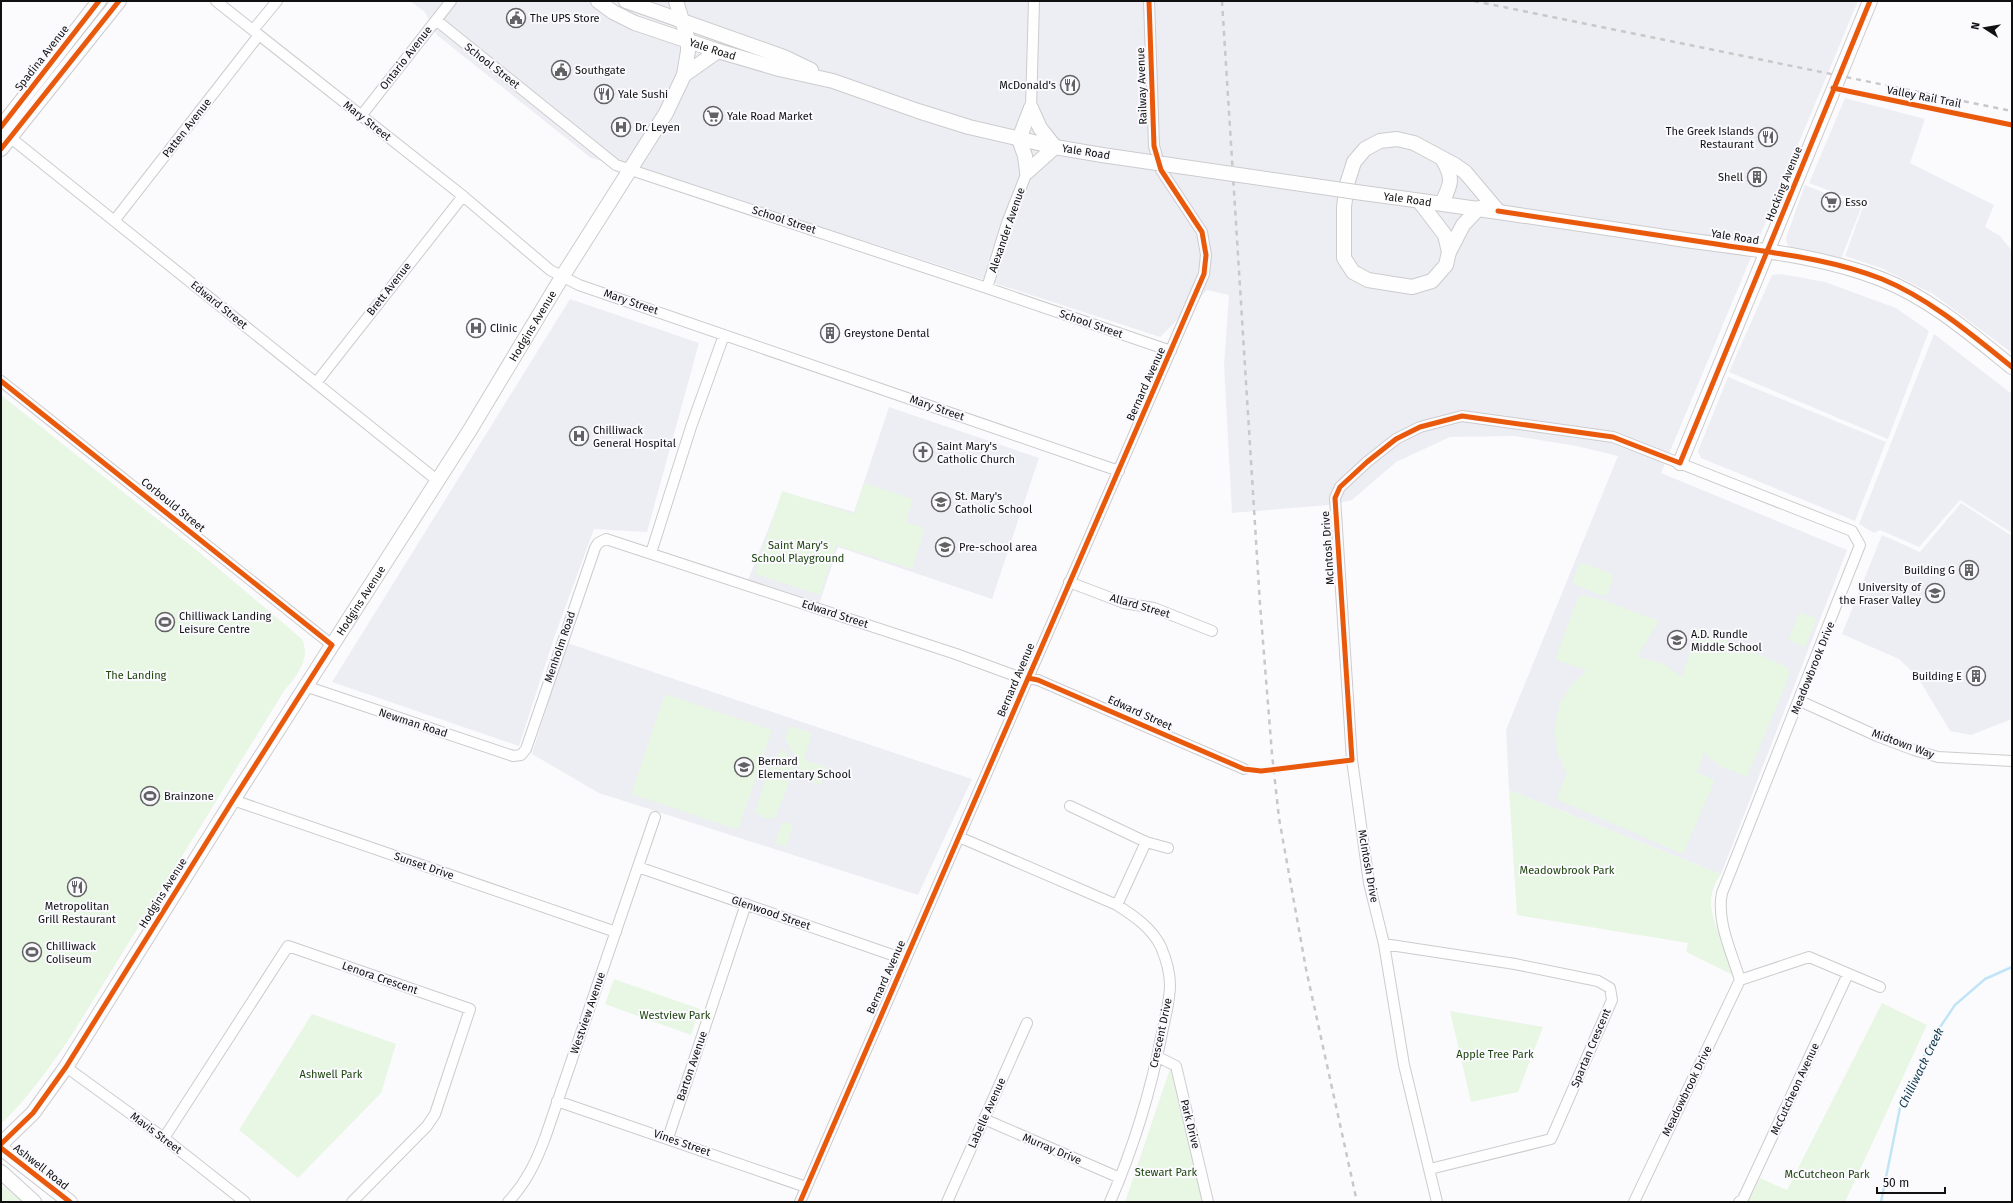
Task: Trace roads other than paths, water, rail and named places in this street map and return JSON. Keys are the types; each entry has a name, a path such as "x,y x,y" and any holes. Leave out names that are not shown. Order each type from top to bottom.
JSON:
{"street":[{"name":"Spadina Avenue","path":"1,127 99,1"},
{"path":"1,149 6,134 119,1"},
{"name":"Mary Street","path":"216,1 463,196 550,270 562,277 579,285 1119,471"},
{"name":"Patten Avenue","path":"114,221 256,32 277,1"},
{"name":"Ontario Avenue","path":"361,116 451,1"},
{"name":"Yale Road","path":"598,1 613,12 635,23 718,51 779,69 833,81"},
{"name":"Yale Road","path":"626,1 784,57 833,81 918,111 1019,139 1055,147 1363,193 1479,208 1768,252 1824,262 1882,280 1922,300 1945,315 2012,367"},
{"path":"648,10 660,1"},
{"path":"676,1 688,40"},
{"path":"1027,172 1026,156 1019,139 1031,108 1034,1"},
{"name":"Railway Avenue","path":"1149,1 1154,146 1161,170"},
{"name":"Hocking Avenue","path":"1680,463 1870,1"},
{"name":"School Street","path":"436,20 616,165 987,288 1171,351"},
{"name":"Hodgins Avenue","path":"1,1144 33,1113 66,1067 305,686 438,481 562,277 666,113 684,75 687,60 688,40"},
{"path":"684,75 718,51"},
{"path":"1027,172 1055,147 1040,128 1031,108"},
{"name":"Edward Street","path":"6,134 438,481"},
{"path":"1479,208 1463,225 1449,252 1446,265 1432,281 1412,287 1368,280 1353,272 1344,258 1342,242 1347,184 1354,162 1365,149 1380,141 1397,139 1414,143 1465,172 1498,212"},
{"path":"1442,203 1451,186 1450,172 1443,160"},
{"name":"Bernard Avenue","path":"800,1202 904,959 960,838 1069,582 1119,471 1202,278 1206,255 1202,232 1161,170"},
{"name":"Alexander Avenue","path":"987,288 1007,223 1027,172"},
{"name":"Brett Avenue","path":"316,383 463,196"},
{"path":"1419,200 1445,235 1449,252"},
{"path":"651,553 691,427 724,335"},
{"name":"Corbould Street","path":"1,381 332,645"},
{"name":"McIntosh Drive","path":"1437,1202 1404,1065 1384,944 1369,883 1352,760 1335,498 1340,487 1367,462 1396,439 1420,427 1462,416 1613,437 1680,463"},
{"name":"Meadowbrook Drive","path":"1634,1202 1740,980 1720,916 1721,899 1860,545 1852,532 1680,463"},
{"name":"Edward Street","path":"601,540 609,539 956,654 1013,676 1038,680 1244,769"},
{"name":"Menholm Road","path":"521,755 526,749 590,561 595,548 601,540"},
{"name":"Allard Street","path":"1069,582 1124,603 1154,608 1212,631"},
{"name":"Newman Road","path":"305,686 513,756 521,755"},
{"name":"Midtown Way","path":"1800,701 1914,750 1938,757 2012,761"},
{"name":"Sunset Drive","path":"233,800 616,932"},
{"path":"1070,806 1146,842 1168,848"},
{"name":"Westview Avenue","path":"508,1202 518,1191 535,1165 655,818"},
{"name":"Crescent Drive","path":"960,838 1117,905 1135,917 1155,937 1165,959 1170,984 1170,997 1158,1057 1120,1178 1110,1202"},
{"path":"1117,905 1146,842"},
{"name":"Glenwood Street","path":"638,867 904,959"},
{"name":"Barton Avenue","path":"668,1138 746,904"},
{"name":"Spartan Crescent","path":"1384,944 1515,964 1598,981 1610,988 1612,1000 1552,1139 1430,1169"},
{"name":"Lenora Crescent","path":"164,1138 288,946 470,1009 435,1114 427,1126 352,1202"},
{"path":"1740,980 1810,957 1880,987"},
{"name":"McCutcheon Avenue","path":"1739,1202 1743,1199 1848,974"},
{"name":"Labelle Avenue","path":"947,1202 1027,1023"},
{"name":"Park Drive","path":"1158,1057 1176,1066 1208,1202"},
{"name":"Mavis Street","path":"66,1067 164,1138 245,1202"},
{"name":"Vines Street","path":"557,1101 668,1138 806,1187"},
{"name":"Murray Drive","path":"984,1119 1120,1178"},
{"name":"Ashwell Road","path":"1,1148 70,1202"},
{"path":"1,1172 34,1202"}],"waterway":[{"name":"Chilliwack Creek","path":"1881,1202 1900,1108 1932,1039 1955,1005 1985,979 2012,967"}],"railway":[{"path":"1222,1 1260,604 1272,754 1279,818 1306,969 1357,1202"},
{"path":"1474,1 2012,111"}],"place":[{"name":"The UPS Store","path":"516,18"},
{"name":"Southgate","path":"561,70"},
{"name":"McDonald's","path":"1070,85"},
{"name":"Yale Sushi","path":"604,94"},
{"name":"Yale Road Market","path":"713,116"},
{"name":"Dr. Leyen","path":"621,127"},
{"name":"The Greek Islands Restaurant","path":"1768,137"},
{"name":"Shell","path":"1757,177"},
{"name":"Esso","path":"1831,202"},
{"name":"Clinic","path":"476,328"},
{"name":"Greystone Dental","path":"830,333"},
{"name":"Chilliwack General Hospital","path":"579,436"},
{"name":"Saint Mary's Catholic Church","path":"923,452"},
{"name":"St. Mary's Catholic School","path":"941,502"},
{"name":"Pre-school area","path":"945,547"},
{"name":"Building G","path":"1969,570"},
{"name":"University of the Fraser Valley","path":"1935,593"},
{"name":"Chilliwack Landing Leisure Centre","path":"165,622"},
{"name":"A.D. Rundle Middle School","path":"1677,640"},
{"name":"Building E","path":"1976,676"},
{"name":"Bernard Elementary School","path":"744,767"},
{"name":"Brainzone","path":"150,796"},
{"name":"Metropolitan Grill Restaurant","path":"77,887"},
{"name":"Chilliwack Coliseum","path":"32,952"}],"park label":[{"name":"Saint Mary's School Playground","path":"798,551"},
{"name":"The Landing","path":"136,675"},
{"name":"Meadowbrook Park","path":"1567,870"},
{"name":"Westview Park","path":"675,1015"},
{"name":"Apple Tree Park","path":"1495,1054"},
{"name":"Ashwell Park","path":"331,1074"},
{"name":"Stewart Park","path":"1166,1172"},
{"name":"McCutcheon Park","path":"1827,1174"}]}
